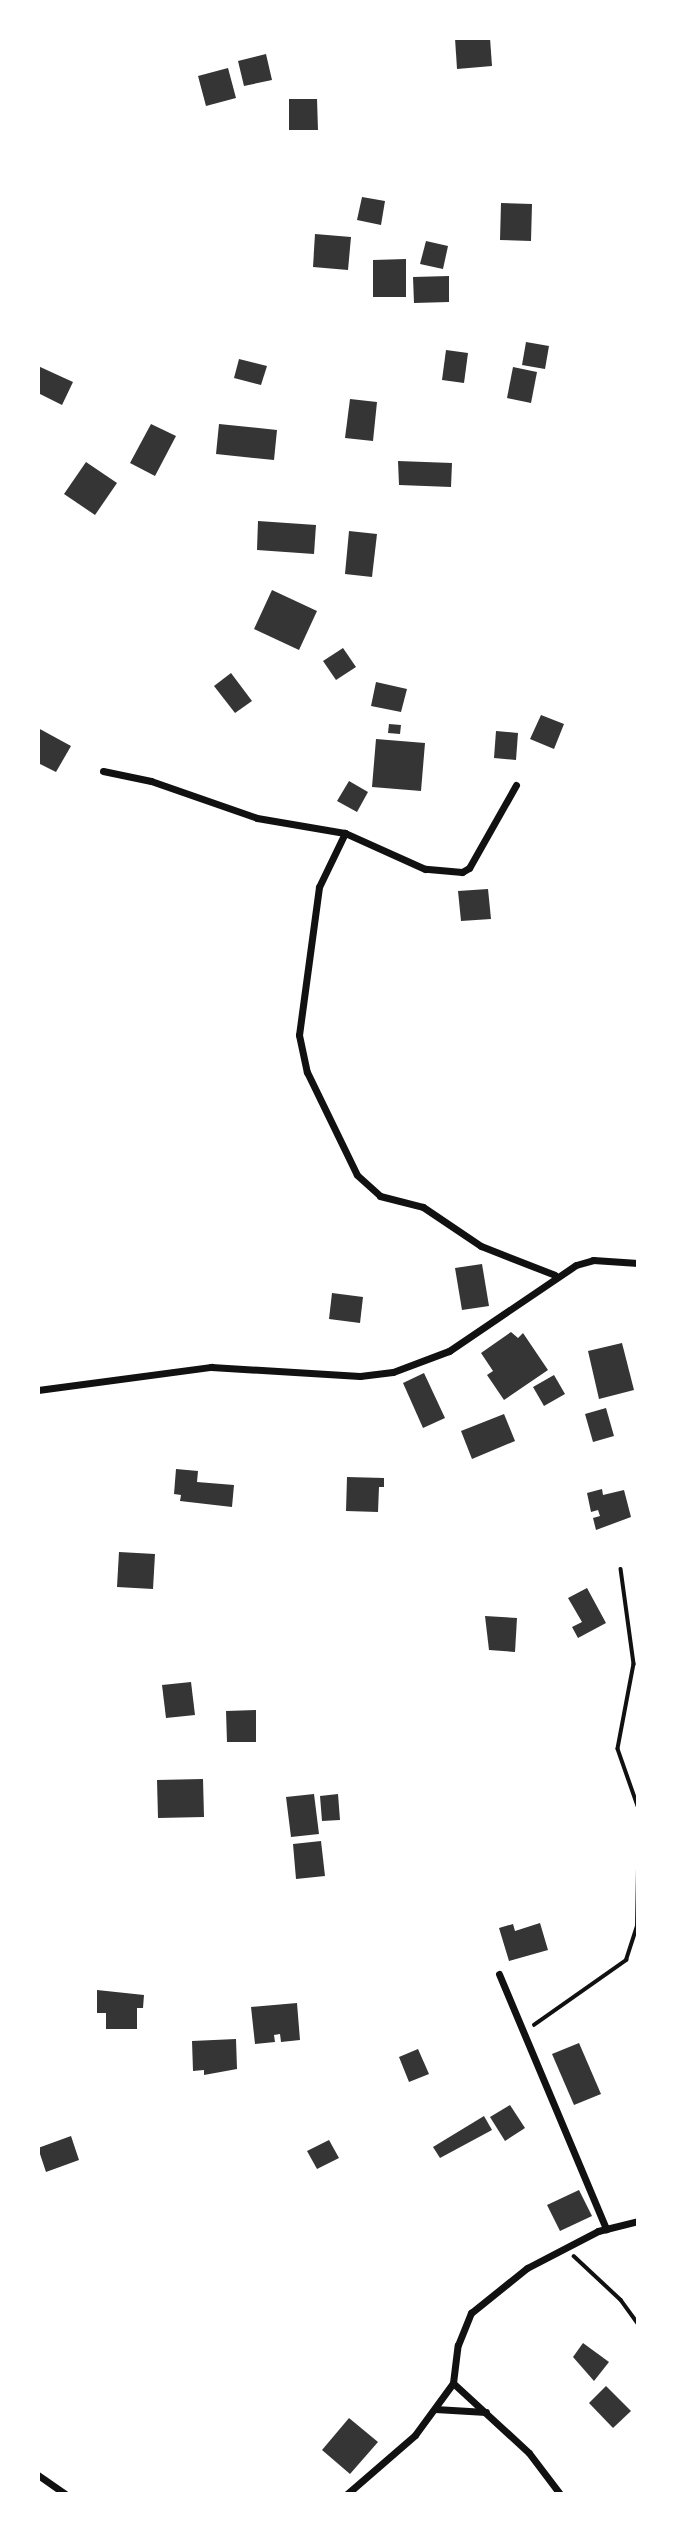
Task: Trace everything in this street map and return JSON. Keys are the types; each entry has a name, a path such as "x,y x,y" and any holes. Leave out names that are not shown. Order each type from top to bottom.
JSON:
{"street":[{"path":"103,771 151,781 257,818 345,833 425,869 462,872 469,868 516,785"},
{"path":"345,833 318,887 300,1016 307,1072 328,1124 357,1175 380,1196 423,1207 481,1246 555,1275"},
{"path":"38,1390 211,1367 360,1376 393,1372 449,1351 555,1275 593,1260 638,1263"},
{"path":"499,1974 606,2229"},
{"path":"348,2494 381,2469 435,2409 453,2383 458,2345 471,2313 527,2268 606,2229 638,2221"},
{"path":"453,2383 529,2453 560,2494"},
{"path":"435,2409 486,2412"},
{"path":"38,2475 65,2494"}],"path":[{"path":"621,1569 634,1664 618,1749 638,1806"},
{"path":"523,2032 626,1960 637,1926 638,1870"},
{"path":"566,2248 621,2300 638,2323"}],"building":[{"path":"455,38 490,38 492,66 457,69"},
{"path":"266,54 272,80 244,86 238,61"},
{"path":"228,68 236,98 206,106 198,76"},
{"path":"289,99 317,99 318,130 289,130"},
{"path":"362,197 385,201 381,225 357,220"},
{"path":"501,203 532,204 531,241 500,240"},
{"path":"315,234 351,237 348,270 313,267"},
{"path":"426,241 448,246 443,269 420,264"},
{"path":"406,259 406,297 373,297 373,260"},
{"path":"449,276 449,302 414,303 413,277"},
{"path":"526,342 549,346 545,369 522,365"},
{"path":"446,350 468,353 464,383 442,380"},
{"path":"239,359 267,366 261,385 234,378"},
{"path":"38,366 73,382 62,405 38,393"},
{"path":"513,367 537,372 531,403 507,398"},
{"path":"350,399 377,402 373,441 345,438"},
{"path":"151,424 176,436 155,476 130,463"},
{"path":"219,424 277,430 274,460 216,454"},
{"path":"398,461 452,463 451,487 399,485"},
{"path":"86,462 117,483 95,515 64,494"},
{"path":"258,521 316,525 314,554 257,550"},
{"path":"349,531 377,534 372,577 345,574"},
{"path":"272,590 317,611 299,650 254,629"},
{"path":"343,648 356,667 336,680 323,661"},
{"path":"231,673 252,701 235,713 214,686"},
{"path":"376,682 407,689 401,712 371,706"},
{"path":"541,715 564,724 554,749 530,739"},
{"path":"389,724 401,725 400,734 388,733"},
{"path":"38,728 71,746 56,772 38,763"},
{"path":"496,731 518,733 516,760 494,758"},
{"path":"376,739 425,743 421,791 372,787"},
{"path":"349,781 368,792 357,812 337,801"},
{"path":"488,889 491,919 461,921 458,891"},
{"path":"482,1264 489,1306 462,1310 455,1268"},
{"path":"332,1293 363,1297 360,1323 329,1319"},
{"path":"511,1332 518,1338 523,1333 548,1370 504,1400 487,1375 493,1371 481,1353"},
{"path":"622,1343 634,1390 599,1399 588,1351"},
{"path":"424,1373 445,1418 423,1428 403,1383"},
{"path":"554,1375 565,1394 544,1406 533,1387"},
{"path":"606,1408 614,1436 593,1442 585,1414"},
{"path":"504,1414 515,1441 472,1459 461,1431"},
{"path":"176,1469 198,1471 197,1482 234,1485 232,1507 180,1501 181,1495 174,1494"},
{"path":"347,1477 384,1478 384,1487 379,1487 378,1512 346,1511"},
{"path":"602,1489 603,1495 624,1490 631,1517 596,1530 593,1518 600,1516 598,1510 591,1512 587,1493"},
{"path":"119,1552 155,1554 153,1589 117,1587"},
{"path":"587,1588 606,1623 578,1638 572,1627 582,1622 568,1598"},
{"path":"485,1616 517,1618 515,1652 489,1650"},
{"path":"191,1682 195,1715 166,1718 162,1685"},
{"path":"256,1710 256,1742 227,1742 226,1711"},
{"path":"203,1779 204,1817 158,1818 157,1780"},
{"path":"314,1794 319,1834 291,1837 286,1797"},
{"path":"338,1794 340,1820 322,1821 320,1796"},
{"path":"321,1841 325,1876 296,1879 293,1844"},
{"path":"540,1923 548,1950 509,1961 499,1928 513,1924 515,1931"},
{"path":"97,1990 144,1995 143,2008 137,2008 137,2029 106,2029 106,2013 97,2013"},
{"path":"297,2003 300,2040 281,2042 280,2034 274,2035 275,2042 255,2044 251,2007"},
{"path":"236,2039 237,2069 204,2075 204,2070 193,2071 192,2041"},
{"path":"579,2043 601,2094 574,2105 552,2054"},
{"path":"418,2049 429,2074 409,2082 399,2057"},
{"path":"510,2105 525,2128 505,2141 490,2117"},
{"path":"484,2116 492,2130 440,2158 433,2147"},
{"path":"71,2136 79,2160 46,2172 38,2148"},
{"path":"329,2140 339,2158 317,2169 307,2151"},
{"path":"579,2190 592,2216 560,2231 547,2205"},
{"path":"583,2343 609,2362 594,2381 573,2357"},
{"path":"606,2386 631,2411 613,2428 589,2403"},
{"path":"349,2418 378,2442 350,2474 322,2450"}]}
